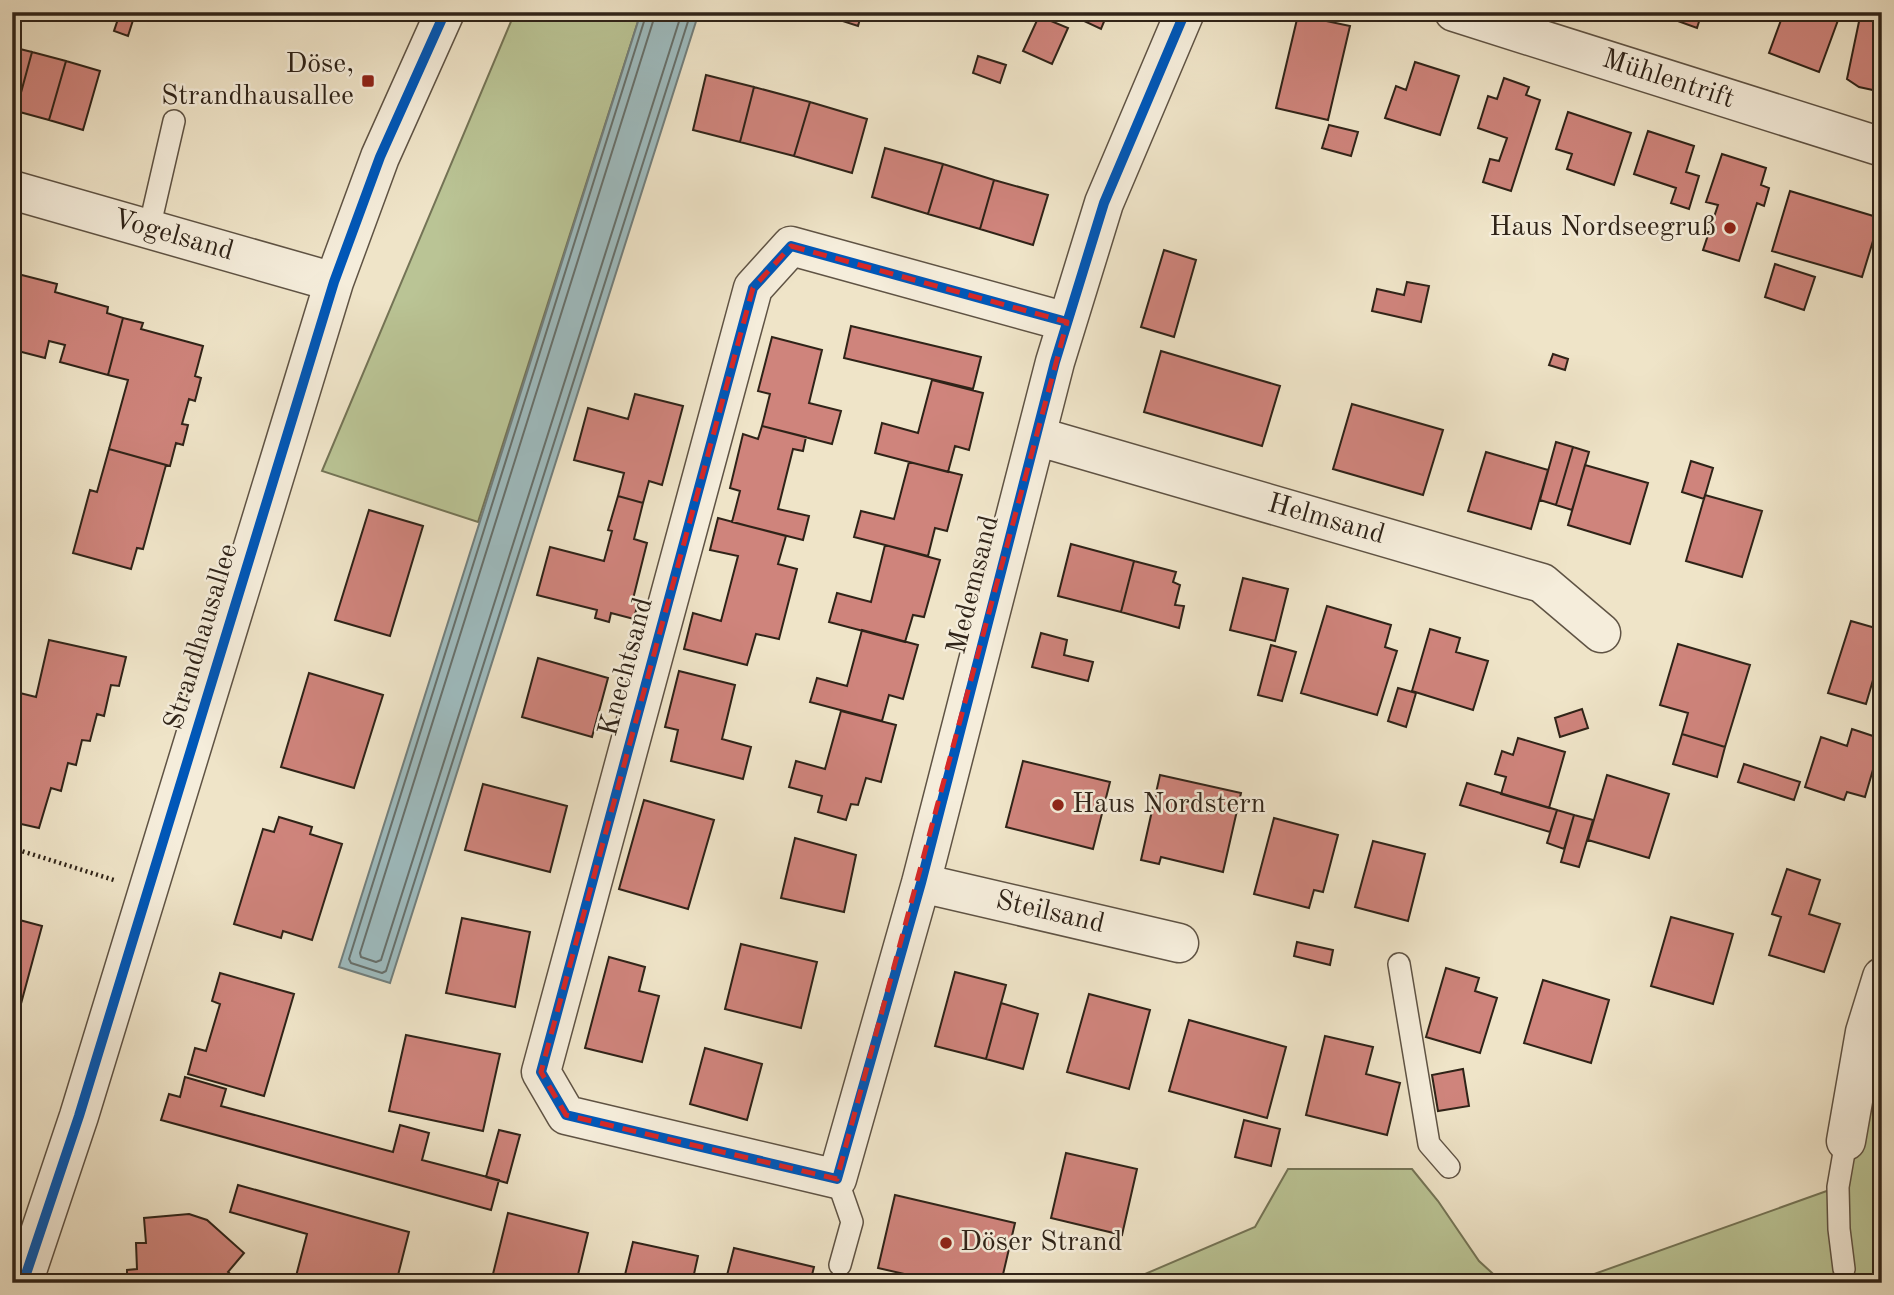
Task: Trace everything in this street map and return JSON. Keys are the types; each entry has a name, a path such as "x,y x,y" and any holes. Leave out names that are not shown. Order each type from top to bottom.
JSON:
{"street":[{"name":"Strandhausallee","path":"23,1283 79,1116 334,282 380,156 445,12"},
{"name":"Medemsand","path":"837,1179 920,883 1067,322 1104,203 1185,12"},
{"name":"Mühlentrift","path":"1454,12 1882,147"},
{"name":"Vogelsand","path":"12,190 334,282"},
{"name":"Knechtsand","path":"837,1179 566,1115 541,1072 753,288 790,246 1067,322"},
{"name":"Helmsand","path":"1036,436 1542,583 1601,633"},
{"name":"Steilsand","path":"920,883 1179,943"},
{"path":"1846,1141 1866,1032 1882,977"}],"lane":[{"path":"149,229 174,121"},
{"path":"1399,964 1429,1144 1449,1167"},
{"path":"1844,1269 1838,1187 1846,1141"},
{"path":"837,1179 852,1222 840,1265"}],"path":[{"path":"12,848 148,891"}],"highlighted area":[{"path":"791,246 1067,322 837,1179 566,1115 541,1072 753,288"}],"green space":[{"path":"515,12 641,12 478,522 322,471"},
{"path":"1882,1002 1882,1283 1569,1283 1838,1187"},
{"path":"1288,1169 1412,1169 1438,1201 1479,1261 1503,1283 1124,1283 1255,1227"}],"water":[{"path":"641,12 699,12 390,983 339,967"}],"building":[{"path":"832,12 862,12 858,26 830,17"},
{"path":"1065,12 1108,12 1101,29"},
{"path":"1653,12 1702,12 1697,28"},
{"path":"1784,12 1841,12 1819,72 1769,53"},
{"path":"1861,12 1882,12 1882,92 1859,87 1847,79"},
{"path":"120,13 134,17 128,36 114,31"},
{"path":"1298,15 1350,26 1328,120 1276,108"},
{"path":"1039,16 1068,28 1052,64 1023,51"},
{"path":"12,47 32,52 16,111 12,110"},
{"path":"32,52 66,61 49,120 16,111"},
{"path":"978,56 1006,65 1000,83 973,73"},
{"path":"66,61 100,71 83,130 49,120"},
{"path":"1415,62 1459,76 1440,135 1385,118 1396,86 1406,90"},
{"path":"706,75 754,87 740,142 693,130"},
{"path":"1504,78 1529,87 1526,95 1540,100 1511,191 1483,182 1490,159 1499,161 1507,138 1478,128 1488,96 1497,99"},
{"path":"754,87 810,102 794,156 740,142"},
{"path":"810,102 867,119 852,173 794,156"},
{"path":"1568,112 1631,133 1614,185 1567,169 1572,154 1556,149"},
{"path":"1329,125 1358,132 1351,156 1322,148"},
{"path":"1648,131 1694,146 1686,172 1699,176 1689,209 1671,203 1676,188 1634,174"},
{"path":"885,148 943,164 928,214 872,197"},
{"name":"Haus Nordseegruß","path":"1722,154 1766,168 1761,185 1769,188 1764,206 1757,203 1739,261 1703,250 1718,205 1706,202"},
{"path":"943,164 994,180 980,229 928,214"},
{"path":"994,180 1048,195 1033,245 980,229"},
{"path":"1790,191 1880,218 1862,277 1772,251"},
{"path":"1164,250 1196,260 1174,337 1141,327"},
{"path":"1775,264 1815,277 1804,310 1765,297"},
{"path":"14,273 57,284 55,292 108,307 107,313 123,318 108,375 60,362 65,345 49,341 45,358 14,350"},
{"path":"1407,282 1429,286 1421,322 1372,311 1377,289 1404,295"},
{"path":"123,318 143,323 141,329 203,346 195,376 201,378 195,401 189,399 182,424 188,425 183,445 176,443 170,466 109,449 128,380 108,375"},
{"path":"851,326 981,357 973,389 844,358"},
{"path":"772,337 822,350 809,403 841,411 832,444 762,426 770,394 758,391"},
{"path":"1161,351 1280,386 1262,446 1144,412"},
{"path":"1553,354 1568,359 1565,370 1549,365"},
{"path":"932,380 983,393 969,450 955,446 948,472 875,453 882,423 918,433"},
{"path":"635,394 683,406 662,485 649,481 643,503 618,496 624,473 574,460 588,408 628,419"},
{"path":"1352,404 1443,430 1423,495 1333,469"},
{"path":"762,426 806,437 803,451 793,449 778,509 809,516 803,540 732,522 740,491 730,488 743,434 758,439"},
{"path":"1556,442 1573,447 1556,505 1540,500"},
{"path":"1573,447 1589,452 1572,510 1556,505"},
{"path":"109,449 166,465 143,549 137,548 131,569 73,553 90,490 97,492"},
{"path":"1486,452 1548,470 1531,529 1468,511"},
{"path":"1691,461 1713,468 1704,499 1682,492"},
{"path":"909,462 962,475 947,531 935,528 928,556 854,537 861,511 894,519"},
{"path":"1585,465 1648,483 1630,544 1568,525"},
{"path":"1705,495 1762,511 1742,577 1686,561"},
{"path":"618,496 643,503 634,539 647,543 633,599 638,602 634,619 611,613 609,622 595,618 597,610 537,595 550,547 604,561 612,531 608,530"},
{"path":"369,510 423,526 390,636 335,620"},
{"path":"718,518 786,536 778,564 797,569 779,639 756,634 747,665 684,649 693,613 721,621 738,556 710,550"},
{"path":"1071,544 1134,561 1121,612 1058,596"},
{"path":"885,545 940,560 924,617 913,615 905,642 829,622 837,593 871,602"},
{"path":"1134,561 1176,572 1173,582 1180,585 1175,605 1184,606 1179,628 1121,612"},
{"path":"1243,578 1288,589 1275,641 1230,630"},
{"path":"1327,606 1391,625 1385,647 1397,651 1377,715 1301,693"},
{"path":"1851,621 1879,629 1882,622 1882,683 1873,680 1866,704 1828,693"},
{"path":"1430,629 1460,638 1456,652 1488,661 1473,710 1412,691"},
{"path":"862,630 918,645 903,699 889,695 882,721 810,702 817,678 847,686"},
{"path":"1041,633 1067,640 1064,655 1093,662 1088,681 1032,667"},
{"path":"49,640 126,657 119,686 111,685 104,716 97,714 90,741 82,740 76,765 68,763 61,791 51,788 39,828 12,822 12,691 36,697"},
{"path":"1678,644 1750,665 1725,747 1682,734 1688,713 1660,705"},
{"path":"1271,645 1296,652 1282,701 1258,695"},
{"path":"538,658 608,678 592,737 522,717"},
{"path":"679,671 735,685 722,739 751,747 743,779 671,761 678,730 665,727"},
{"path":"309,673 383,695 354,788 281,767"},
{"path":"1398,688 1416,693 1406,727 1388,721"},
{"path":"1582,709 1588,728 1560,737 1555,718"},
{"path":"841,711 896,725 881,782 866,778 858,805 851,804 846,820 818,812 822,796 789,787 796,761 825,769"},
{"path":"1852,729 1882,739 1865,797 1847,792 1844,800 1805,787 1821,737 1847,746"},
{"path":"1682,734 1725,747 1717,777 1673,764"},
{"path":"1518,738 1565,752 1549,808 1501,794 1506,777 1495,774 1502,751 1513,755"},
{"name":"Haus Nordstern","path":"1023,761 1110,782 1093,849 1006,827"},
{"path":"1744,764 1800,782 1794,800 1738,782"},
{"path":"1160,775 1241,793 1223,872 1161,857 1159,864 1141,860"},
{"path":"1607,775 1669,794 1649,858 1588,840"},
{"path":"1467,783 1557,810 1550,832 1460,805"},
{"path":"483,784 567,806 550,872 465,850"},
{"path":"644,800 714,820 688,909 619,889"},
{"path":"1557,810 1574,815 1564,849 1547,843"},
{"path":"1574,815 1593,820 1579,867 1561,862"},
{"path":"279,817 312,827 310,834 342,844 312,940 283,931 281,938 234,924 263,829 274,832"},
{"path":"1274,818 1338,835 1323,892 1314,890 1309,908 1254,894"},
{"path":"795,838 856,855 844,912 781,898"},
{"path":"1373,841 1425,854 1408,921 1355,907"},
{"path":"1787,869 1820,880 1809,914 1840,924 1824,972 1769,955 1781,917 1772,914"},
{"path":"1671,917 1733,934 1713,1004 1651,986"},
{"path":"12,918 42,926 12,1037"},
{"path":"462,918 530,932 515,1007 446,993"},
{"path":"1297,942 1333,950 1330,965 1294,956"},
{"path":"741,944 817,962 801,1028 725,1009"},
{"path":"609,957 645,967 639,991 659,996 642,1062 585,1048"},
{"path":"1446,968 1479,978 1475,991 1497,998 1480,1053 1426,1037"},
{"path":"955,972 1006,985 986,1059 935,1046"},
{"path":"220,973 294,994 264,1096 188,1074 195,1048 206,1051 220,1004 212,1001"},
{"path":"1543,980 1609,1000 1591,1063 1524,1043"},
{"path":"1089,994 1150,1010 1129,1089 1067,1072"},
{"path":"1001,1003 1038,1014 1023,1069 986,1059"},
{"path":"1189,1020 1286,1047 1267,1118 1169,1091"},
{"path":"406,1035 500,1054 483,1131 389,1111"},
{"path":"1325,1036 1373,1047 1366,1074 1400,1083 1387,1135 1306,1115"},
{"path":"705,1048 762,1064 747,1120 690,1104"},
{"path":"1463,1069 1469,1106 1438,1111 1432,1075"},
{"path":"185,1077 226,1089 221,1106 393,1152 400,1125 429,1133 422,1160 499,1180 491,1210 161,1120 169,1094 180,1097"},
{"path":"1244,1120 1280,1129 1271,1166 1235,1157"},
{"path":"499,1130 520,1135 507,1183 486,1177"},
{"path":"1066,1153 1137,1169 1122,1235 1051,1218"},
{"path":"238,1185 409,1232 396,1283 302,1283 295,1280 307,1234 230,1212"},
{"path":"895,1195 1015,1223 1001,1283 944,1283 878,1268"},
{"path":"508,1213 588,1233 576,1283 529,1283 493,1274"},
{"path":"189,1214 207,1220 244,1253 228,1272 237,1280 235,1283 127,1283 127,1270 137,1269 136,1243 146,1243 144,1218"},
{"path":"633,1242 698,1256 692,1283 623,1283"},
{"path":"734,1248 814,1267 810,1283 725,1283"}],"cycle path":[{"path":"23,1283 79,1116 334,282 380,157 445,12"},
{"path":"1067,322 791,246 753,288 541,1072 566,1115 837,1179 921,883 1055,362 1104,203 1185,12"}],"place":[{"name":"Döse, Strandhausallee","path":"368,81"},
{"name":"Haus Nordseegruß","path":"1730,228"},
{"name":"Haus Nordstern","path":"1058,805"},
{"name":"Döser Strand","path":"946,1243"}]}
